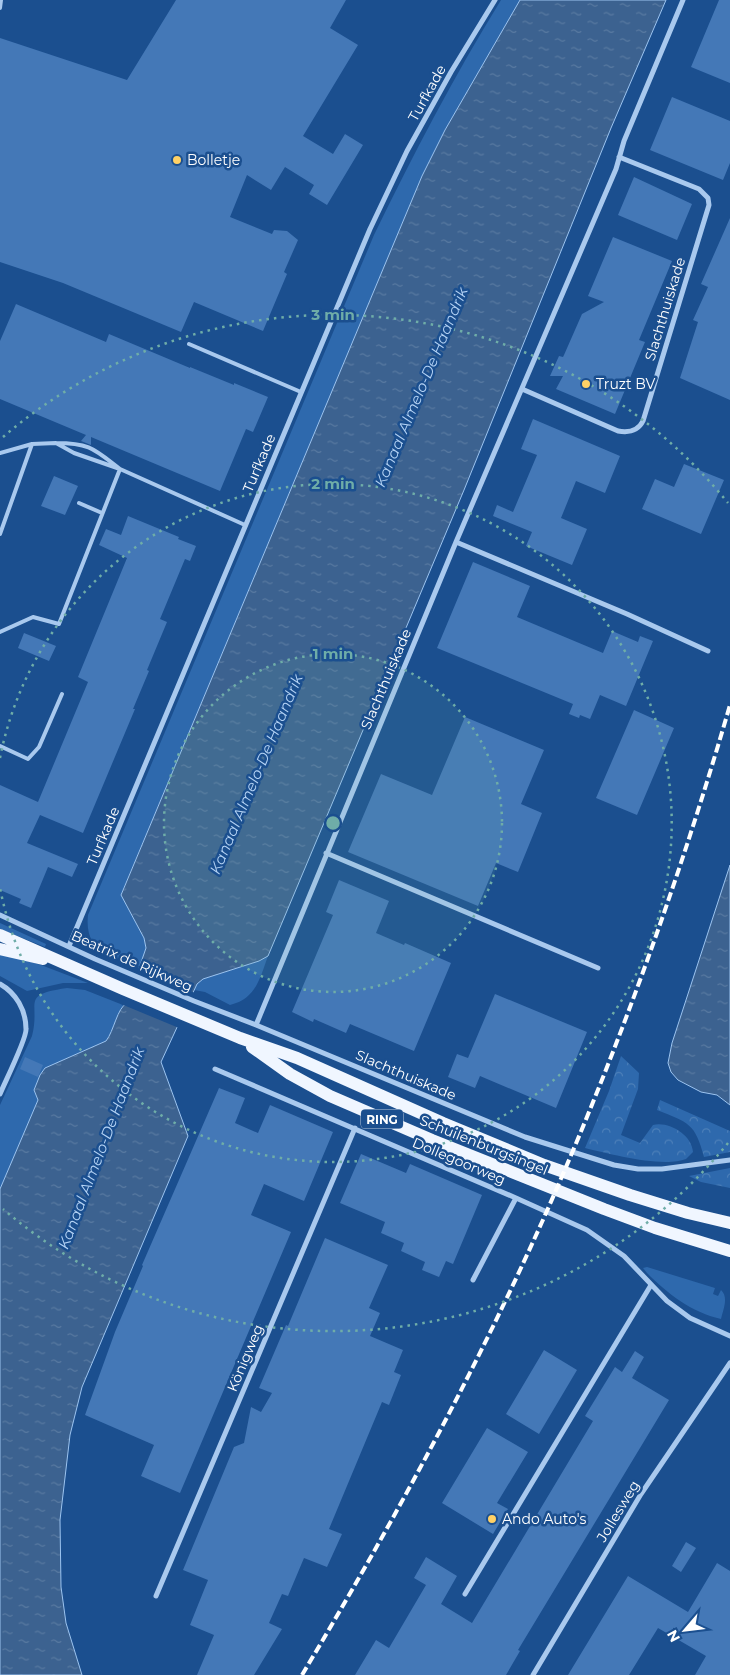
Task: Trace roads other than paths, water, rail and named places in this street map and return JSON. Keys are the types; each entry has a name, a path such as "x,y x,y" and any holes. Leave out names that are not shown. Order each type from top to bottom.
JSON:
{"main road":[{"name":"Schuilenburgsingel","path":"0,934 123,989 240,1038 297,1058 443,1123 553,1168 630,1195 688,1213 730,1223"},
{"name":"Schuilenburgsingel","path":"0,949 65,964"},
{"name":"Schuilenburgsingel","path":"240,1038 290,1074 330,1096 432,1140 604,1209 655,1228 730,1251"}],"street":[{"name":"Turfkade","path":"69,946 370,229 407,151 451,72 495,0"},
{"name":"Slachthuiskade","path":"683,0 624,141 612,178 456,542 256,1025 525,1137 614,1165 638,1169 662,1169 730,1160"},
{"name":"Slachthuiskade","path":"522,389 618,431 633,431 640,427 643,420 709,205 708,198 699,190 619,157"},
{"path":"456,542 627,614 708,651"},
{"path":"326,853 598,968"},
{"name":"Beatrix de Rijkweg","path":"0,915 129,974 256,1025"},
{"path":"0,984 8,988 17,999 23,1011 27,1030 0,1094"},
{"name":"Dollegoorweg","path":"215,1068 569,1221 606,1242 624,1256 667,1301 690,1318 730,1336"},
{"name":"Königweg","path":"156,1596 355,1128"},
{"path":"473,1280 516,1198"},
{"path":"466,1594 651,1285"},
{"name":"Jollesweg","path":"533,1675 646,1486 730,1363"}],"lane":[{"path":"0,8 1,0"},
{"path":"189,344 301,392"},
{"path":"56,443 90,460 120,469 245,525"},
{"path":"0,453 32,444 78,443 94,449 120,469"},
{"path":"0,534 32,444"},
{"path":"0,632 33,617 59,624 120,469"},
{"path":"79,503 102,513"},
{"path":"0,746 28,759 39,746 62,694"}],"water":[{"name":"Kanaal Almelo-De Haandrik","path":"520,0 666,0 611,128 464,490 268,956 259,961 203,979 197,984 161,1062 188,1136 82,1387 70,1435 60,1520 61,1587 66,1623 82,1675 0,1675 0,1189 38,1100 34,1090 40,1075 45,1068 106,1041 118,1015 127,1003 146,948 144,938 121,895 422,176 445,130"},
{"path":"730,865 730,1105 717,1095 701,1092 678,1080 671,1072 668,1063 672,1043"}],"railway":[{"path":"302,1675 367,1564 459,1395 515,1280 570,1159 621,1031 668,902 730,705"}],"place":[{"name":"Bolletje","path":"177,160"},
{"name":"Truzt BV","path":"586,384"},
{"name":"Ando Auto's","path":"492,1519"}]}
